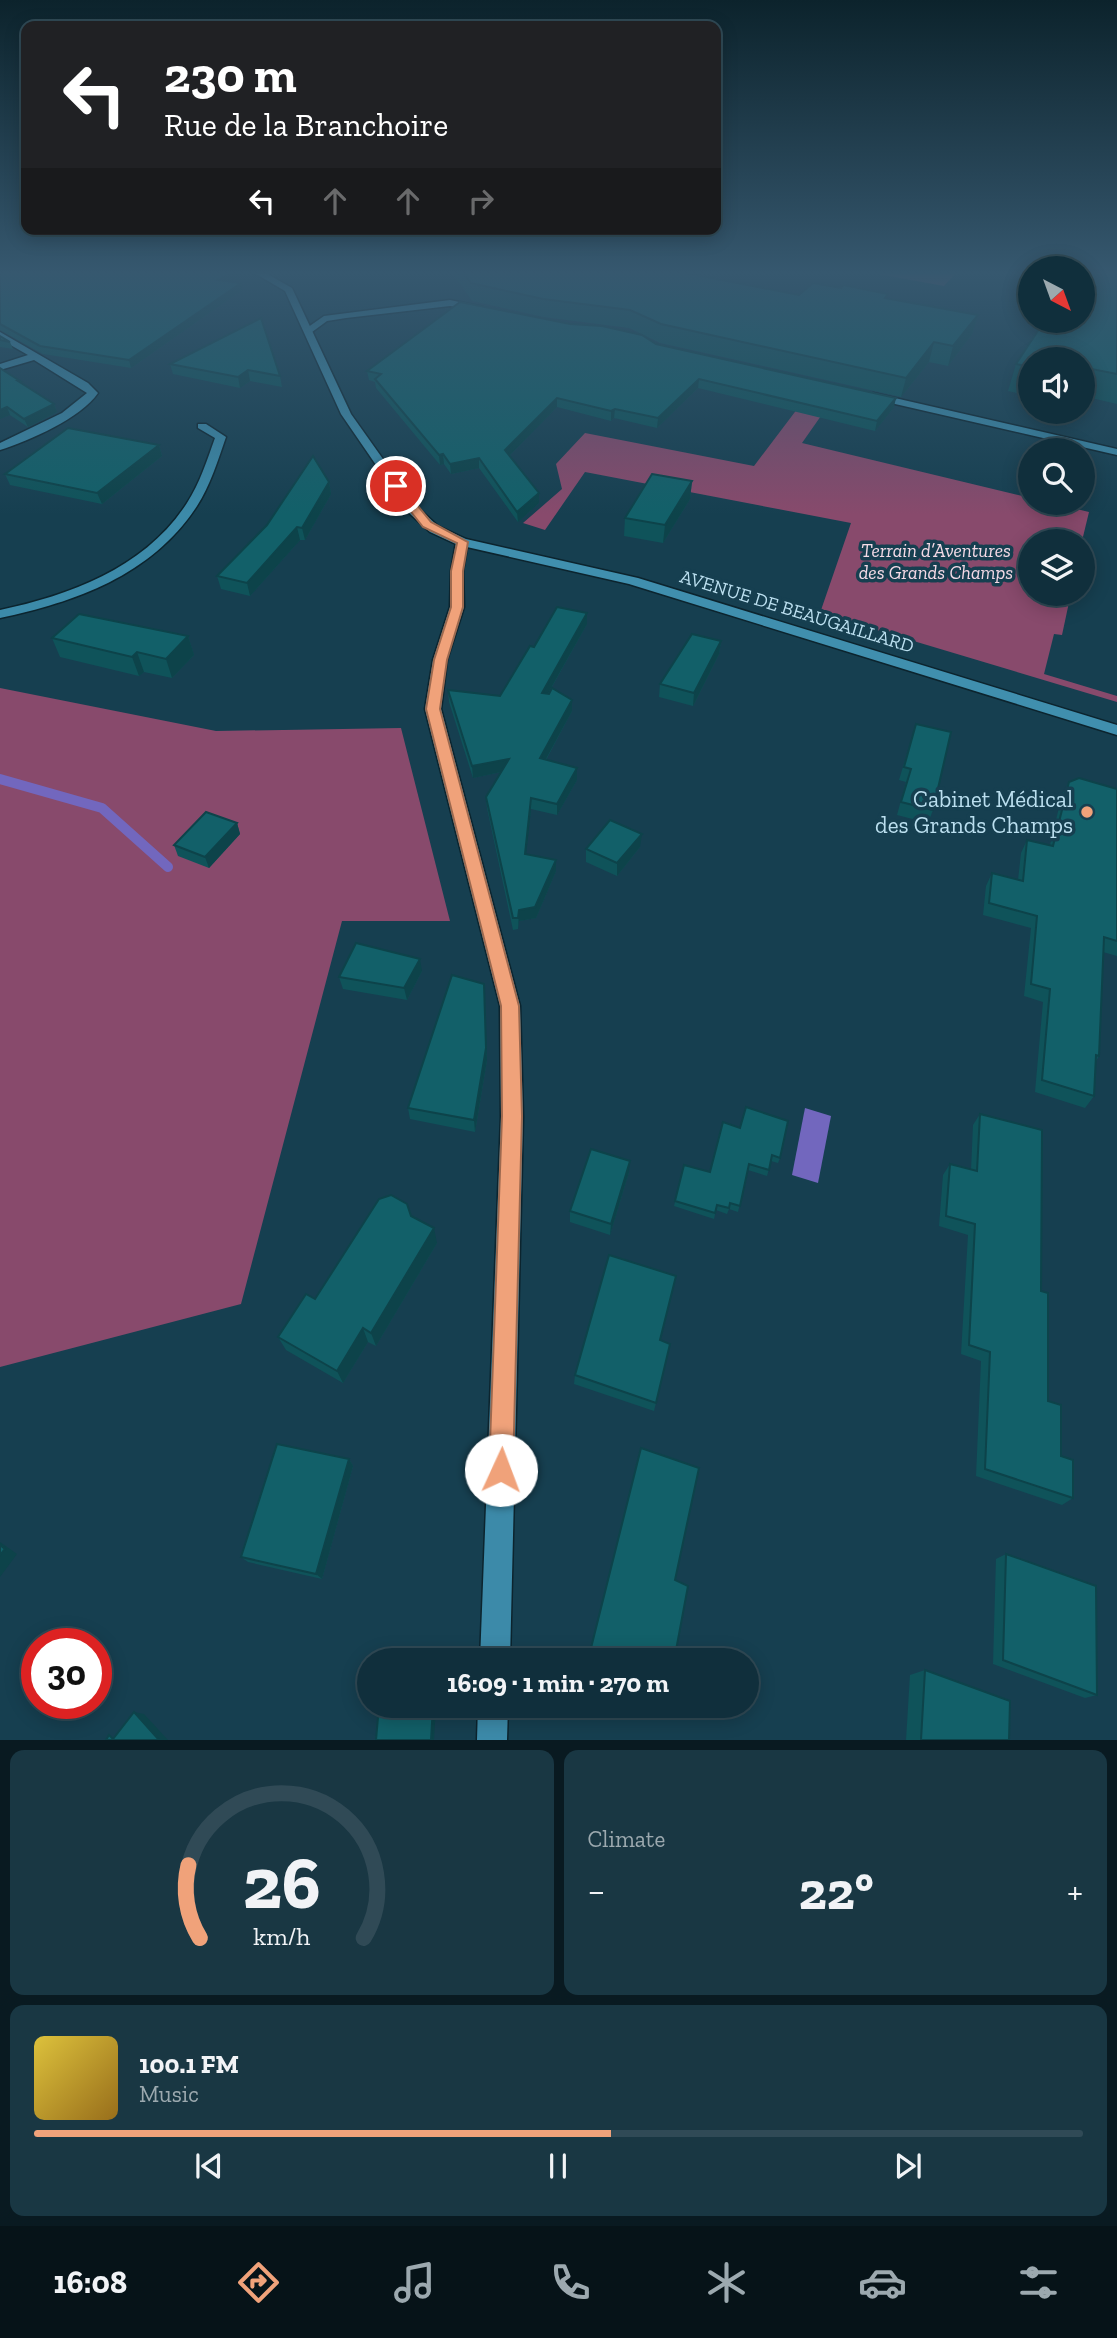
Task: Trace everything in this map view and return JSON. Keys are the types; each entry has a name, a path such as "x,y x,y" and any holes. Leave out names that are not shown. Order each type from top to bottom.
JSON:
{"main road":[{"name":"AVENUE DE BEAUGAILLARD","path":"319,352 346,414 413,510 434,529 463,542 633,581 1117,730"}],"street":[{"path":"0,447 64,417 91,399 93,393 29,352"},
{"path":"0,367 36,356"},
{"path":"866,395 1117,452"},
{"path":"0,614 45,605 90,589 128,567 162,540 191,505 203,484 221,437 202,425"},
{"path":"463,542 457,571 457,607 440,660 433,709 510,1006 512,1116 495,1648"},
{"path":"492,1740 493,1718"}],"green space":[{"name":"Terrain d’Aventures des Grands Champs","path":"810,392 830,403 802,443 1018,495 1018,515 1088,515 1085,529 1018,529 1018,606 1068,606 1062,635 1054,634 1044,674 1117,696 1117,702 820,613 851,523 585,472 545,530 523,523 562,489 556,464 585,433 754,466"},
{"path":"0,688 216,731 401,728 450,921 342,921 241,1304 0,1367"}],"shaded area":[{"path":"805,1108 831,1116 818,1183 792,1175"}],"building":[{"path":"79,352 140,352 129,360"},
{"path":"193,352 272,352 280,376 248,370 238,377 170,364"},
{"path":"392,352 692,352 896,398 877,421 699,379 658,418 615,409 611,411 557,398 505,450 539,493 517,512 479,458 450,464 443,454 439,455 375,379 381,374 367,371"},
{"path":"789,352 926,352 906,378"},
{"path":"1095,352 1117,352 1117,374 1095,370"},
{"path":"0,368 54,404 24,419 7,407 0,410"},
{"path":"68,428 159,445 97,493 5,474"},
{"path":"313,456 329,482 302,528 297,527 247,583 217,576 267,525"},
{"path":"652,474 692,481 665,525 625,518"},
{"path":"557,607 587,613 542,693 549,694 552,688 572,700 540,758 577,768 557,804 531,798 525,854 556,860 535,907 519,910 518,918 513,918 486,797 509,759 472,766 448,690 500,696 530,646 534,647"},
{"path":"79,614 188,636 166,659 137,652 132,657 52,638"},
{"path":"692,634 721,641 694,693 660,684"},
{"path":"916,724 951,732 933,810 901,802 911,769 904,767"},
{"path":"1079,778 1117,789 1117,941 1104,937 1099,1056 1096,1055 1094,1096 1042,1080 1050,989 1031,984 1037,916 989,903 992,873 1023,881 1027,840 1053,846 1069,782"},
{"path":"206,812 237,823 205,857 174,845"},
{"path":"610,820 642,834 617,863 586,849"},
{"path":"356,943 420,959 404,988 339,977"},
{"path":"452,975 484,984 486,1048 474,1120 408,1108"},
{"path":"746,1107 788,1121 780,1158 772,1155 769,1170 749,1164 740,1206 730,1203 729,1208 717,1205 715,1213 675,1201 684,1165 710,1172 723,1122 740,1128"},
{"path":"980,1114 1042,1130 1041,1291 1048,1293 1048,1401 1061,1405 1061,1456 1073,1460 1073,1498 985,1469 990,1352 969,1345 975,1224 946,1216 950,1164 977,1171"},
{"path":"591,1149 630,1161 611,1224 570,1211"},
{"path":"391,1195 407,1204 411,1216 434,1228 371,1333 363,1328 337,1371 278,1337 306,1294 315,1299 379,1199"},
{"path":"609,1255 676,1276 660,1340 670,1344 656,1403 575,1375"},
{"path":"277,1444 349,1459 316,1574 241,1557"},
{"path":"641,1448 699,1468 675,1580 688,1586 676,1648 591,1648"},
{"path":"1006,1554 1096,1586 1097,1695 1003,1660"},
{"path":"925,1670 1010,1701 1009,1740 921,1740"},
{"path":"134,1712 159,1740 106,1740 109,1735 113,1739"},
{"path":"378,1718 432,1718 431,1740 376,1740"}],"waterway":[{"path":"0,779 102,808 168,867"}],"place":[{"name":"Cabinet Médical des Grands Champs","path":"1087,812"}],"route":[{"path":"396,486 427,525 463,542 458,554 457,607 440,660 433,709 510,1006 512,1116 501,1470"}]}
